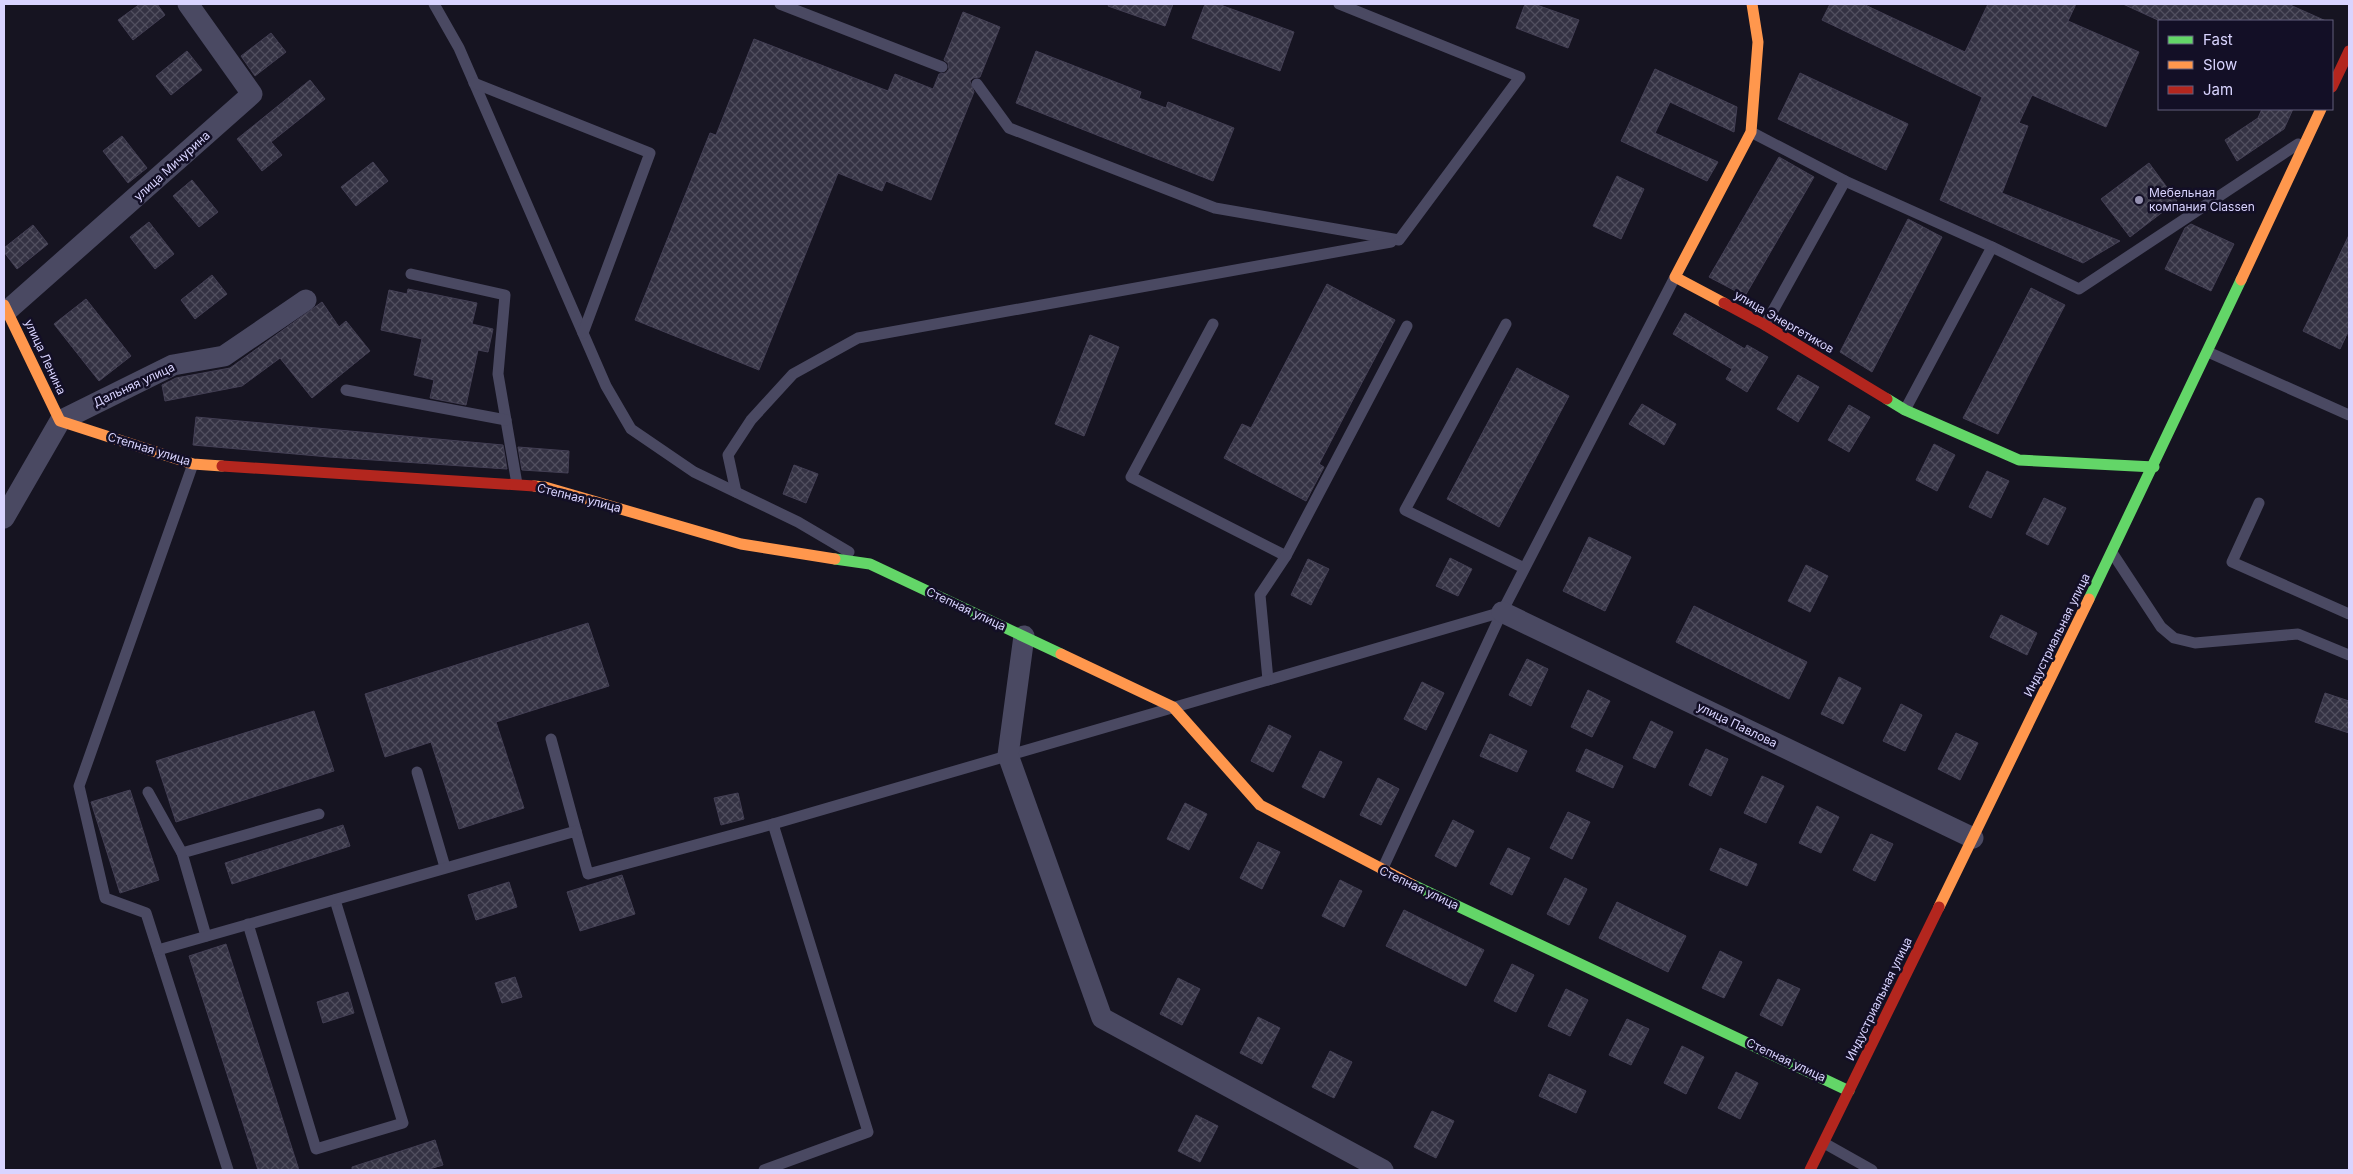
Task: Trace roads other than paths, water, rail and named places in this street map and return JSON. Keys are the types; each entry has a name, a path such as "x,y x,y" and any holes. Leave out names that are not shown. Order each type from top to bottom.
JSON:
{"street":[{"name":"улица Мичурина","path":"6,308 252,94 188,4"},
{"path":"1675,277 1751,132 1758,42 1752,4"},
{"path":"2333,85 2349,51"},
{"name":"Индустриальная улица","path":"1810,1170 2154,467 2321,110"},
{"name":"улица Энергетиков","path":"1675,277 1765,325 1905,410 2018,460 2154,467"},
{"name":"Дальняя улица","path":"60,421 173,365 224,356 306,300"},
{"name":"улица Ленина","path":"6,308 60,421"},
{"path":"4,518 60,421"},
{"name":"Степная улица","path":"60,421 193,464 545,486 741,544 870,564 1174,707 1260,805 1382,870 1849,1090"},
{"name":"улица Павлова","path":"1502,612 1973,838"},
{"path":"1024,636 1008,754 1102,1018 1383,1170"}],"lane":[{"path":"434,4 460,48 606,386 631,429 694,472 798,522 870,564"},
{"path":"780,4 942,67"},
{"path":"736,492 728,455 751,420 793,374 858,338 1399,240 1520,78 1339,4"},
{"path":"474,83 650,153 583,333"},
{"path":"977,84 1009,128 1215,208 1399,240"},
{"path":"1751,132 1845,182 1992,247 2079,289 2307,138"},
{"path":"1765,325 1845,182"},
{"path":"1905,410 1992,247"},
{"path":"411,274 505,295 498,374 517,484"},
{"path":"1382,870 1502,612 1675,277"},
{"path":"1213,324 1131,477 1286,556"},
{"path":"1506,324 1405,510 1524,568"},
{"path":"1268,680 1260,595 1286,556 1407,326"},
{"path":"2208,352 2349,415"},
{"path":"346,390 506,420"},
{"path":"193,464 78,786 105,898 146,913 228,1170"},
{"path":"2259,503 2232,562 2349,614"},
{"path":"2112,553 2161,627 2174,638 2195,643 2298,634 2349,654"},
{"path":"550,739 588,874 773,824 1008,754 1502,612"},
{"path":"417,772 445,867"},
{"path":"148,792 182,853 206,936"},
{"path":"182,853 320,814"},
{"path":"764,1170 868,1132 773,824"},
{"path":"158,950 576,831"},
{"path":"248,924 316,1149 403,1123 335,900"},
{"path":"1824,1143 1872,1170"}],"place":[{"name":"Мебельная компания Сlassen","path":"2139,200"}]}
